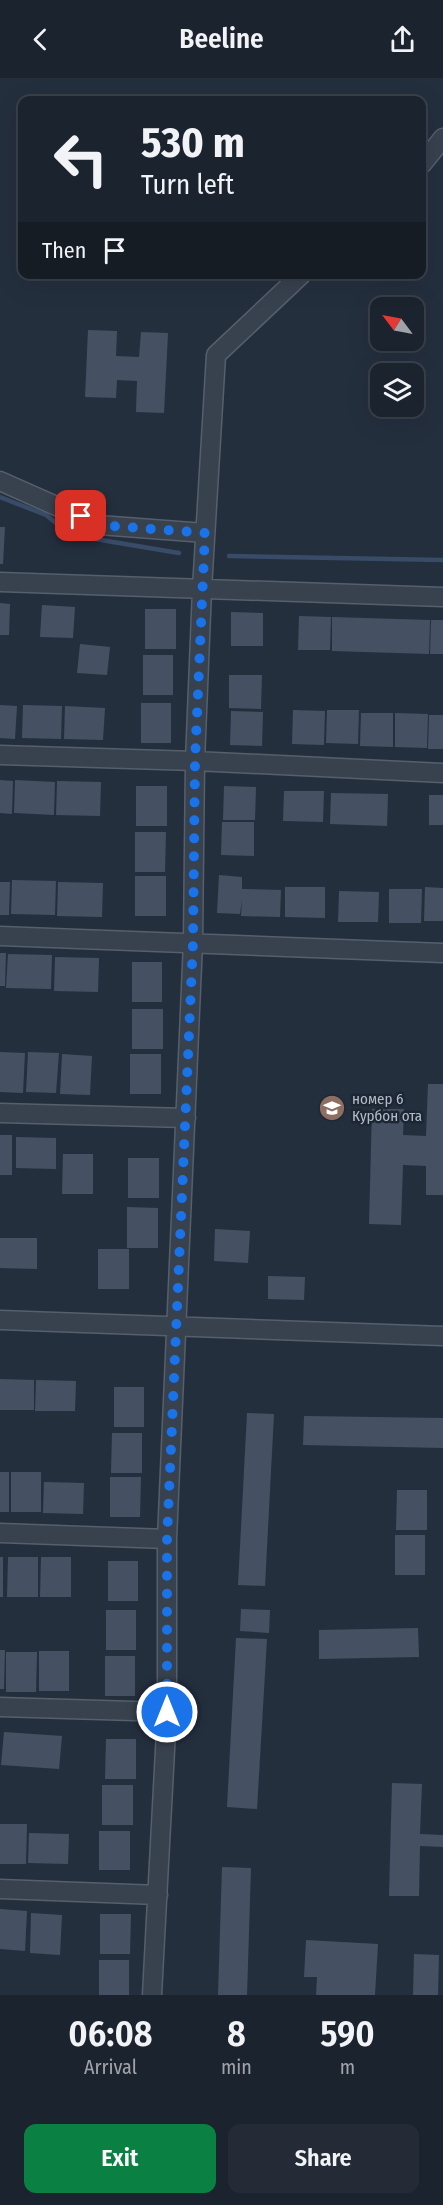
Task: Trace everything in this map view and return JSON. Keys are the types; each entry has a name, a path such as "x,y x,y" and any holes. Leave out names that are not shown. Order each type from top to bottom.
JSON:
{"street":[{"path":"426,159 443,138"},
{"path":"152,1995 167,1712 167,1539 193,942 195,761 202,589 216,355 297,279"},
{"path":"0,481 99,525 205,533"},
{"path":"0,582 443,597"},
{"path":"0,755 195,761 443,773"},
{"path":"0,936 443,953"},
{"path":"0,1113 186,1118"},
{"path":"0,1320 443,1336"},
{"path":"0,1533 167,1539"},
{"path":"0,1707 167,1712"},
{"path":"0,1889 158,1895"}],"building":[{"path":"88,330 117,331 116,356 139,357 141,332 168,333 164,413 136,412 137,381 117,380 116,398 85,397"},
{"path":"0,527 5,527 3,564 0,564"},
{"path":"0,603 10,604 9,635 0,635"},
{"path":"42,605 75,607 73,638 40,637"},
{"path":"145,609 176,609 176,649 145,649"},
{"path":"231,612 263,613 263,646 231,646"},
{"path":"299,616 331,617 330,650 298,650"},
{"path":"332,617 430,620 429,654 332,651"},
{"path":"431,620 443,620 443,654 430,654"},
{"path":"80,644 110,647 107,675 77,673"},
{"path":"143,655 173,655 173,695 143,695"},
{"path":"229,675 262,675 261,709 229,708"},
{"path":"141,703 171,703 171,743 141,743"},
{"path":"0,705 17,706 15,739 0,738"},
{"path":"23,705 62,706 61,739 22,738"},
{"path":"65,706 105,708 103,740 64,739"},
{"path":"293,710 325,711 324,745 292,744"},
{"path":"327,710 359,710 358,744 326,743"},
{"path":"231,711 263,712 262,746 230,745"},
{"path":"361,713 393,713 393,747 360,746"},
{"path":"395,713 428,714 427,748 395,747"},
{"path":"429,715 443,715 443,749 428,749"},
{"path":"0,780 13,781 12,814 0,813"},
{"path":"15,780 55,782 54,815 14,813"},
{"path":"57,781 101,782 100,816 56,815"},
{"path":"136,786 167,786 167,826 136,826"},
{"path":"224,786 256,787 255,820 223,820"},
{"path":"284,791 324,791 323,822 283,821"},
{"path":"331,793 388,794 387,826 330,824"},
{"path":"429,795 443,795 443,825 429,825"},
{"path":"222,822 254,822 254,856 221,855"},
{"path":"135,832 166,832 165,872 135,872"},
{"path":"219,875 242,877 242,889 281,890 280,917 241,916 242,899 240,914 217,913"},
{"path":"135,876 166,876 166,916 135,916"},
{"path":"12,880 56,881 55,915 11,914"},
{"path":"0,882 10,882 9,915 0,915"},
{"path":"58,882 103,883 102,917 57,916"},
{"path":"285,887 325,887 325,918 285,917"},
{"path":"425,887 443,888 443,921 424,921"},
{"path":"389,889 422,889 421,923 389,923"},
{"path":"339,891 379,892 378,922 338,922"},
{"path":"0,953 6,953 5,986 0,986"},
{"path":"8,954 52,955 51,989 6,988"},
{"path":"55,957 99,958 98,992 54,991"},
{"path":"132,962 162,962 162,1002 132,1002"},
{"path":"132,1009 163,1009 163,1049 132,1049"},
{"path":"0,1052 25,1053 23,1093 0,1092"},
{"path":"28,1052 59,1053 56,1093 26,1092"},
{"path":"62,1054 92,1056 90,1095 60,1094"},
{"path":"130,1054 161,1054 161,1094 130,1094"},
{"path":"428,1084 443,1084 443,1195 426,1195 426,1166 403,1165 401,1225 369,1224 372,1109 404,1109 403,1135 426,1136"},
{"path":"0,1135 12,1135 12,1175 0,1175"},
{"path":"16,1137 56,1138 56,1169 16,1168"},
{"path":"63,1154 93,1154 93,1194 62,1194"},
{"path":"128,1158 159,1158 159,1198 128,1198"},
{"path":"127,1207 158,1208 158,1248 127,1248"},
{"path":"215,1229 250,1231 248,1263 214,1261"},
{"path":"0,1238 37,1238 37,1269 0,1268"},
{"path":"98,1249 129,1249 129,1289 98,1289"},
{"path":"268,1276 305,1277 304,1300 268,1299"},
{"path":"0,1379 34,1380 34,1410 0,1410"},
{"path":"36,1380 76,1381 75,1411 35,1411"},
{"path":"114,1387 144,1387 144,1427 114,1427"},
{"path":"247,1413 274,1414 265,1586 238,1585"},
{"path":"304,1416 443,1418 443,1448 303,1445"},
{"path":"112,1433 142,1433 142,1473 111,1473"},
{"path":"0,1472 9,1472 9,1512 0,1512"},
{"path":"11,1472 41,1472 41,1512 11,1512"},
{"path":"110,1477 141,1477 140,1517 110,1517"},
{"path":"44,1482 84,1483 83,1514 43,1513"},
{"path":"397,1490 427,1490 427,1530 396,1530"},
{"path":"395,1535 425,1535 425,1575 395,1575"},
{"path":"0,1557 3,1557 3,1597 0,1597"},
{"path":"8,1557 38,1557 38,1597 7,1597"},
{"path":"41,1557 71,1557 71,1597 40,1597"},
{"path":"108,1561 138,1561 138,1601 108,1601"},
{"path":"241,1609 270,1610 269,1633 240,1631"},
{"path":"106,1610 136,1610 136,1650 106,1650"},
{"path":"418,1628 419,1657 319,1659 319,1630"},
{"path":"236,1638 267,1639 257,1809 227,1807"},
{"path":"0,1650 5,1650 4,1689 0,1689"},
{"path":"39,1651 69,1651 69,1691 39,1691"},
{"path":"6,1652 37,1652 36,1692 6,1692"},
{"path":"105,1656 135,1656 135,1696 105,1696"},
{"path":"4,1732 62,1736 59,1769 1,1765"},
{"path":"106,1739 136,1739 136,1779 105,1779"},
{"path":"392,1783 422,1784 420,1834 443,1835 443,1847 420,1846 419,1896 389,1896"},
{"path":"102,1785 133,1785 133,1825 102,1825"},
{"path":"0,1824 27,1824 26,1864 0,1864"},
{"path":"99,1831 130,1831 130,1870 99,1870"},
{"path":"29,1833 69,1834 68,1864 28,1863"},
{"path":"222,1867 251,1868 247,1995 218,1995"},
{"path":"0,1909 27,1911 25,1951 0,1949"},
{"path":"31,1913 62,1915 60,1955 30,1953"},
{"path":"100,1914 131,1914 130,1954 100,1954"},
{"path":"306,1940 378,1944 375,1995 316,1995 317,1977 304,1977"},
{"path":"414,1954 439,1955 438,1995 413,1995"},
{"path":"99,1960 129,1960 129,1995 99,1995"}],"waterway":[{"path":"0,497 46,515 71,535 179,553"},
{"path":"229,556 443,560"}],"place":[{"name":"номер 6 Курбон ота","path":"332,1108"}],"route":[{"path":"81,516 99,525 205,533 195,761 193,942 167,1539 167,1712"}]}
